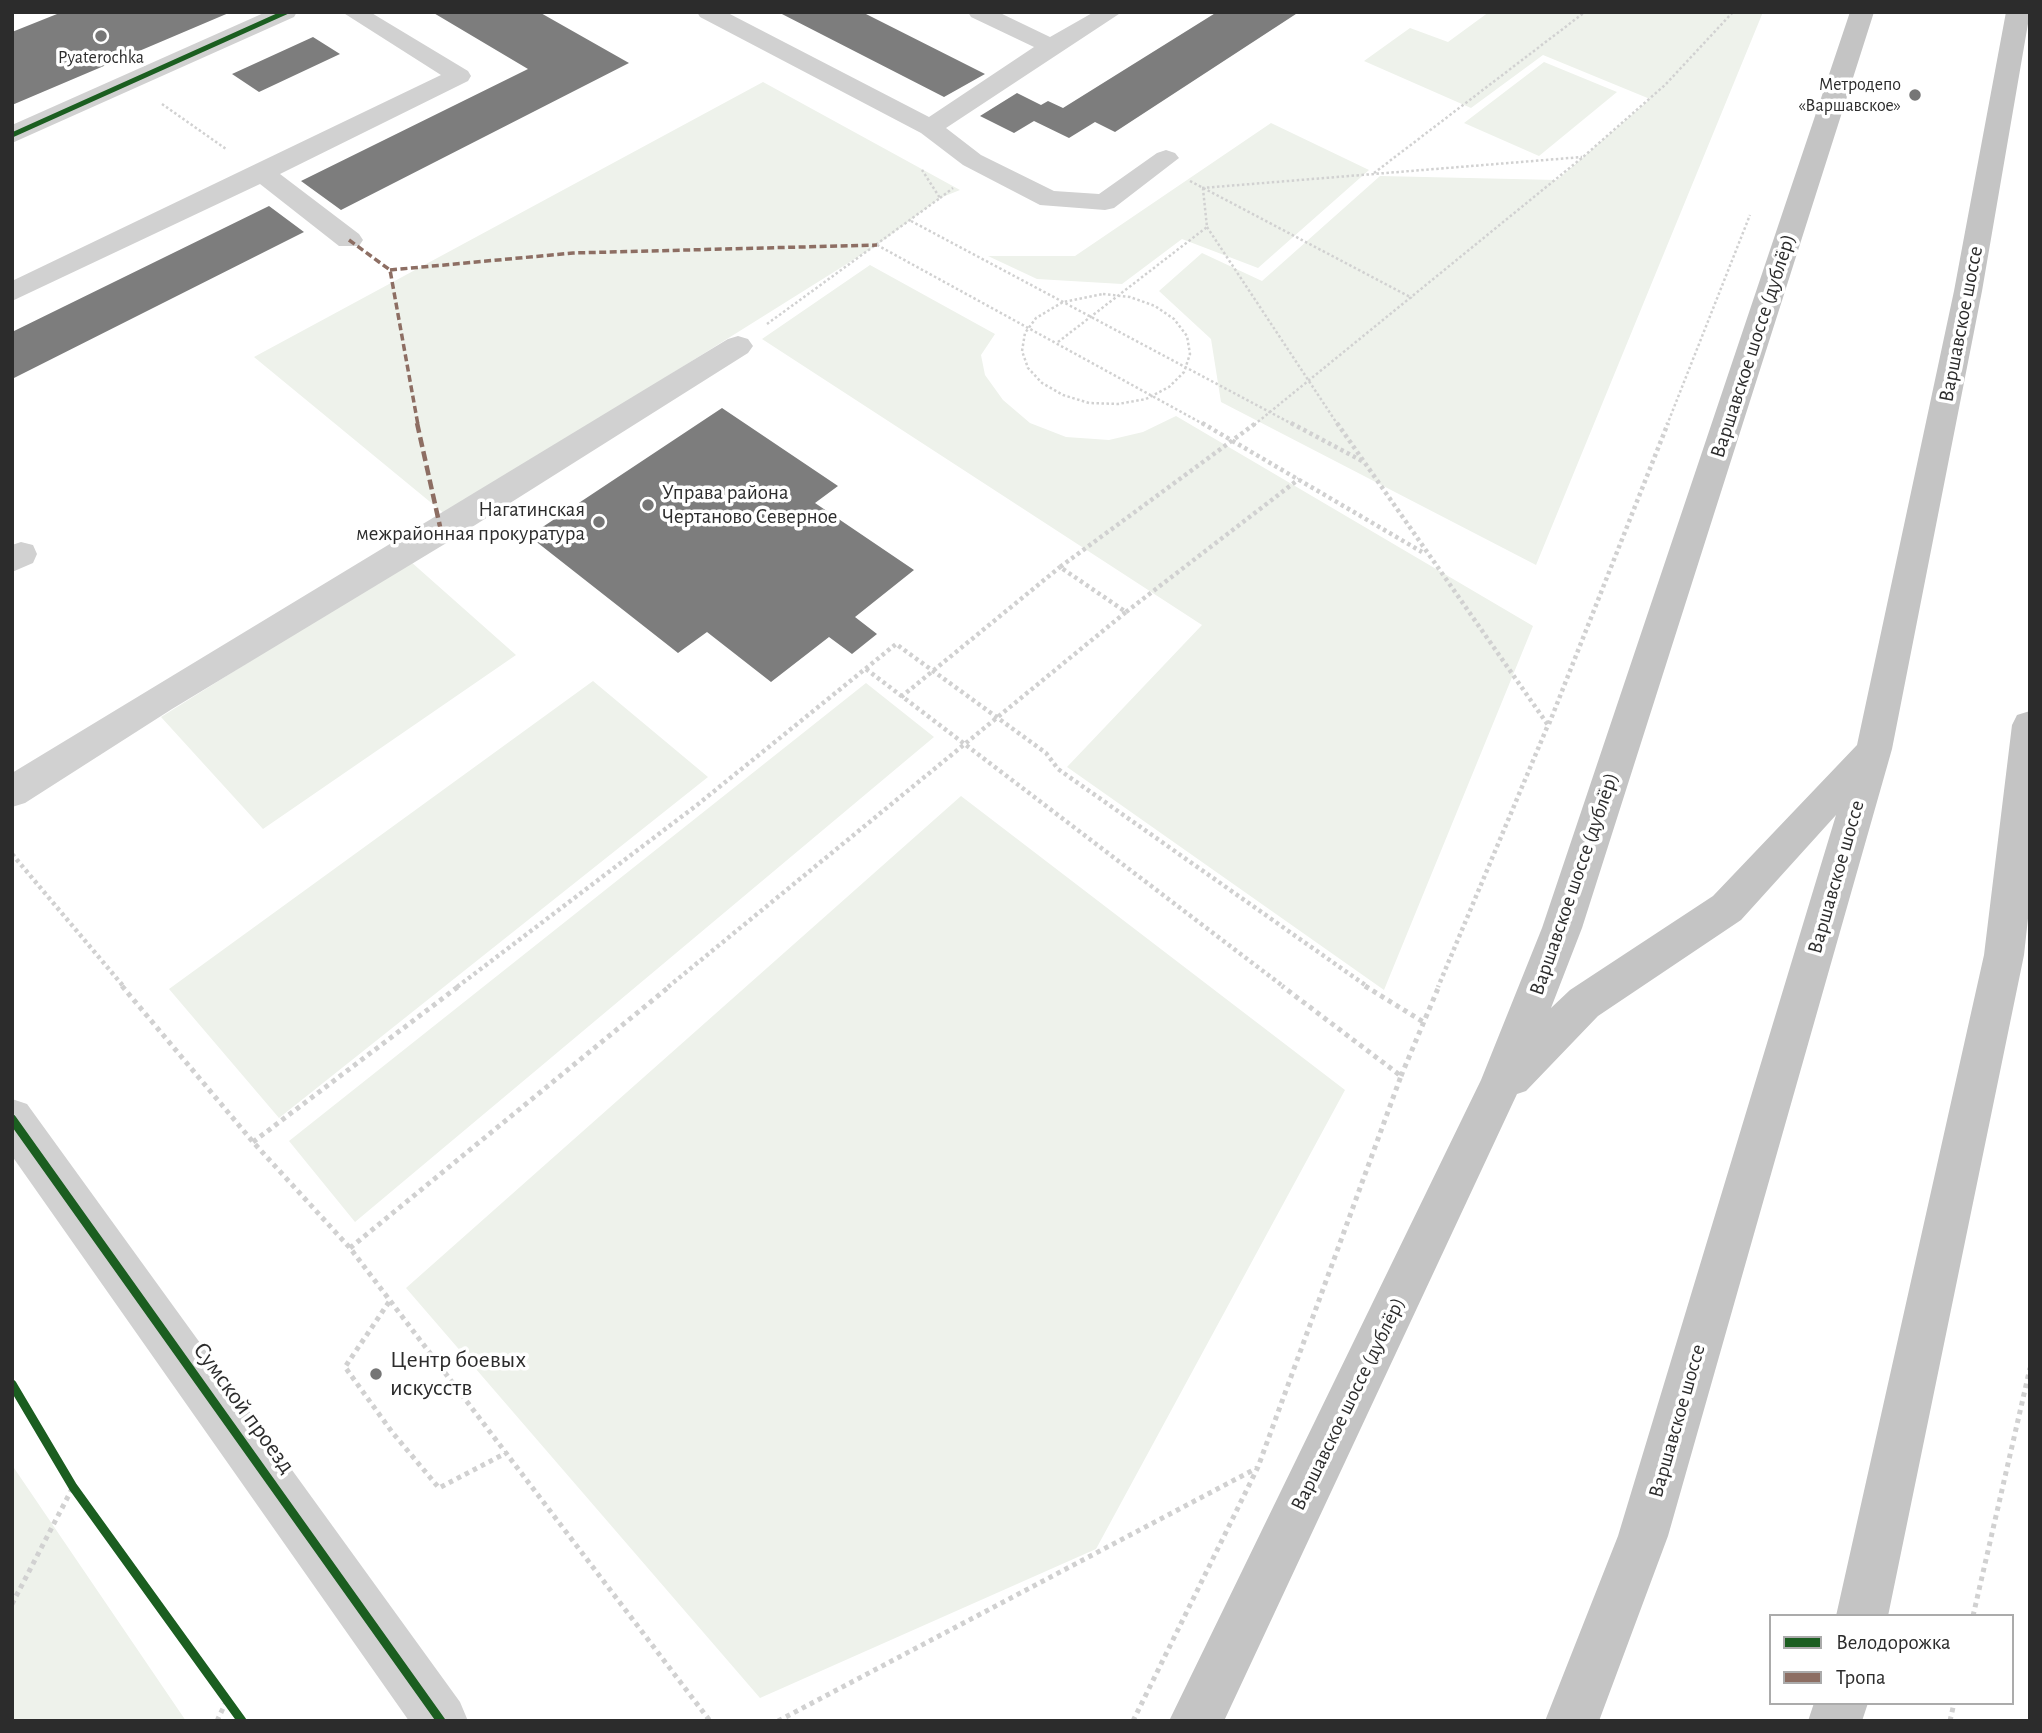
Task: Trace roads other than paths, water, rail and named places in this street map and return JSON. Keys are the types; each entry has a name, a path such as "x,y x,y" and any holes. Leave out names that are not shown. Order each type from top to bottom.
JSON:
{"main road":[{"name":"Варшавское шоссе (дублёр)","path":"1196,1721 1500,1088 1562,928 1862,12"},
{"name":"Варшавское шоссе","path":"1572,1721 1643,1536 1874,749 1968,291 2018,12"},
{"path":"1862,1614 2004,955 2030,725"},
{"path":"1500,1088 1584,1003 1727,908 1874,749"}],"street":[{"path":"12,135 133,83 286,12"},
{"path":"12,292 459,76 353,12"},
{"path":"708,12 930,128 972,160 1049,199 1105,202 1166,158"},
{"path":"979,12 1051,46"},
{"path":"930,128 1051,46 1111,12"},
{"path":"262,173 349,240"},
{"path":"12,792 159,699 441,531 748,338"},
{"name":"Сумской проезд","path":"12,1119 441,1721"}],"place":[{"name":"Pyaterochka","path":"101,36"},
{"name":"Метродепо «Варшавское»","path":"1915,95"},
{"name":"Управа района Чертаново Северное","path":"648,505"},
{"name":"Нагатинская межрайонная прокуратура","path":"599,522"},
{"name":"Центр боевых искусств","path":"376,1374"}]}
